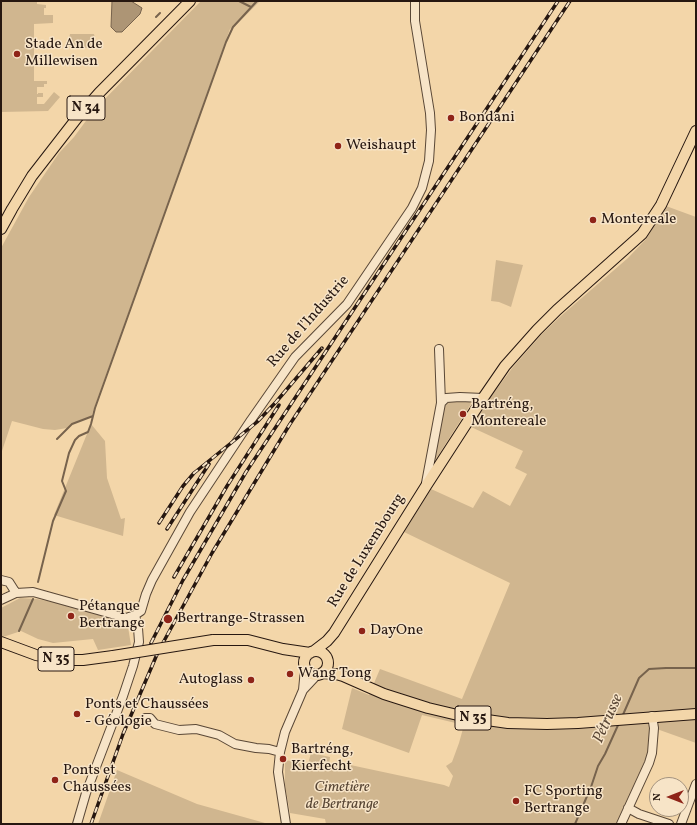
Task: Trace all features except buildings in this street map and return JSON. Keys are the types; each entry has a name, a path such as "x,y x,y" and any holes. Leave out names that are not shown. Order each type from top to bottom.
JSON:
{"main road":[{"name":"N 34","path":"1,228 32,176 77,118 99,93 190,1"},
{"name":"Rue de Luxembourg","path":"312,652 327,641 334,632 426,486 505,366 557,310 642,234 661,205 696,131"},
{"name":"Rue de Luxembourg","path":"323,668 334,632"},
{"name":"N 35","path":"1,642 36,655 60,660 83,660 213,640 248,640 283,649 312,652"},
{"name":"N 35","path":"283,649 304,667"},
{"path":"312,652 321,652 323,668 308,672 304,667 305,658 312,652"},
{"name":"N 35","path":"323,668 384,694 428,708 466,717 508,723 547,724 696,714"}],"street":[{"name":"Rue de l'Industrie","path":"135,615 141,611 152,580 190,512 267,396 295,357 347,304 412,208 422,188 429,161 431,130 430,113 416,28 415,1"},
{"name":"Rue de Luxembourg","path":"426,486 441,403 439,349"},
{"path":"441,403 446,398 483,398"},
{"path":"1,580 9,582 16,593"},
{"path":"1,600 16,593 39,593 126,618 135,615 139,642 118,710 86,793 77,824"},
{"name":"Rue de Luxembourg","path":"303,690 304,667"},
{"name":"Rue de Luxembourg","path":"286,824 278,772 280,752 285,732 303,690 323,668"},
{"path":"621,824 651,758 654,728 652,716"},
{"path":"145,718 150,718 155,724 179,730 196,729 219,735 235,744 280,752"},
{"path":"681,824 696,784"},
{"path":"628,808 639,814 669,824"}],"green space":[{"name":"Stade An de Millewisen","path":"1,1 37,1 37,4 46,5 46,8 44,8 44,15 53,15 53,23 34,24 34,81 47,81 47,84 44,84 44,87 37,87 37,94 43,93 43,97 37,97 37,104 44,104 54,92 60,97 48,111 1,112"},
{"path":"201,1 260,1 235,26 230,29 91,417 72,424 67,428 55,430 43,429 12,421 1,454 1,248 29,197 59,153 74,137 94,110"},
{"path":"70,34 94,34 94,48 70,48"},
{"name":"Cimetière de Bertrange","path":"666,206 696,217 696,743 654,728 652,753 621,824 326,824 325,819 290,813 285,785 285,760 308,764 311,753 330,757 329,765 332,765 333,762 341,763 449,787 453,776 446,766 452,762 464,725 422,715 409,753 342,729 352,688 369,695 380,669 462,699 510,583 404,532 431,489 473,508 483,491 510,506 527,474 515,468 523,451 471,427 487,402 513,367 542,334 628,258 646,239"},
{"path":"496,260 523,265 511,307 499,302 491,301"},
{"path":"451,401 469,401 471,404 436,459 434,459 443,408"},
{"path":"91,424 105,441 107,478 121,519 125,518 123,536 54,515"},
{"path":"20,598 53,602 113,619 128,627 131,645 98,650 93,639 53,643 38,639 21,631 3,637 1,636 1,608"},
{"path":"117,770 197,804 265,823 98,824"}],"shaded area":[{"path":"112,1 131,1 142,8 140,14 122,32 116,32 111,27"}],"waterway":[{"path":"239,1 251,7"},
{"path":"38,582 53,521 66,491 62,481 69,453 75,440 79,436 88,432 95,408 226,42 233,27 257,1"},
{"path":"156,17 160,13"},
{"path":"57,439 72,424 93,416"},
{"path":"19,631 33,599"},
{"name":"Pétrusse","path":"622,717 639,678 649,669 696,668"},
{"name":"Pétrusse","path":"575,824 591,787 598,766 619,723"}],"railway":[{"path":"151,643 183,580 246,472 558,1"},
{"path":"91,824 123,734 158,652 212,553 290,424 570,1"},
{"path":"159,523 183,486 194,473 257,422 322,348"},
{"path":"174,577 227,486 279,405"},
{"path":"167,529 209,464"}],"place":[{"name":"Stade An de Millewisen","path":"17,54"},
{"name":"Bondani","path":"451,118"},
{"name":"Weishaupt","path":"338,146"},
{"name":"Montereale","path":"593,220"},
{"name":"Bartréng, Montereale","path":"463,414"},
{"name":"Pétanque Bertrange","path":"71,616"},
{"name":"Bertrange-Strassen","path":"168,619"},
{"name":"DayOne","path":"362,631"},
{"name":"Wang Tong","path":"290,674"},
{"name":"Autoglass","path":"251,680"},
{"name":"Ponts et Chaussées - Géologie","path":"77,714"},
{"name":"Bartréng, Kierfecht","path":"283,759"},
{"name":"Ponts et Chaussées","path":"55,780"},
{"name":"FC Sporting Bertrange","path":"516,801"}]}
